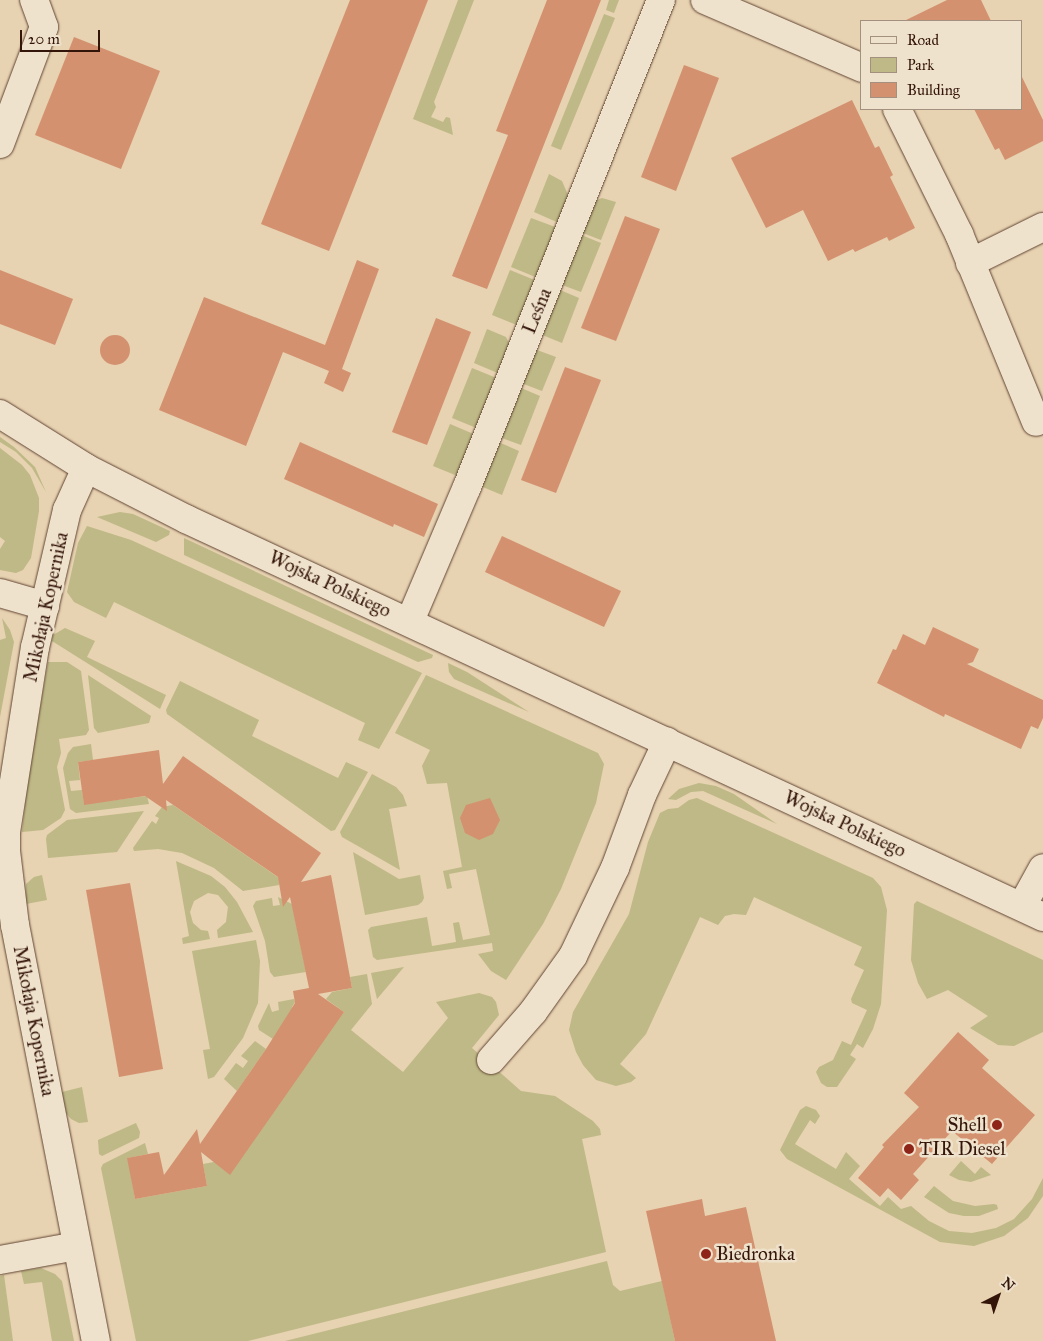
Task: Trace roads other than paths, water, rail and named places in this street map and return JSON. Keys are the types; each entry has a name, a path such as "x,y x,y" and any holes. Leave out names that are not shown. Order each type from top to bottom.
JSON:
{"street":[{"path":"0,144 44,27 34,0"},
{"name":"Leśna","path":"410,621 461,501 661,0"},
{"path":"705,0 860,67"},
{"path":"897,110 970,263 1036,422"},
{"path":"970,263 1043,227"},
{"name":"Wojska Polskiego","path":"0,414 86,468 186,518 1033,911"},
{"name":"Mikołaja Kopernika","path":"86,468 67,510 35,647 3,852 15,925 96,1341"},
{"path":"0,594 45,606"},
{"path":"491,1060 533,1012 573,956 611,877 642,795 667,742"},
{"path":"1033,911 1043,868"},
{"path":"0,1260 77,1246"}],"place":[{"name":"Shell","path":"997,1125"},
{"name":"TIR Diesel","path":"909,1149"},
{"name":"Biedronka","path":"706,1254"}]}
